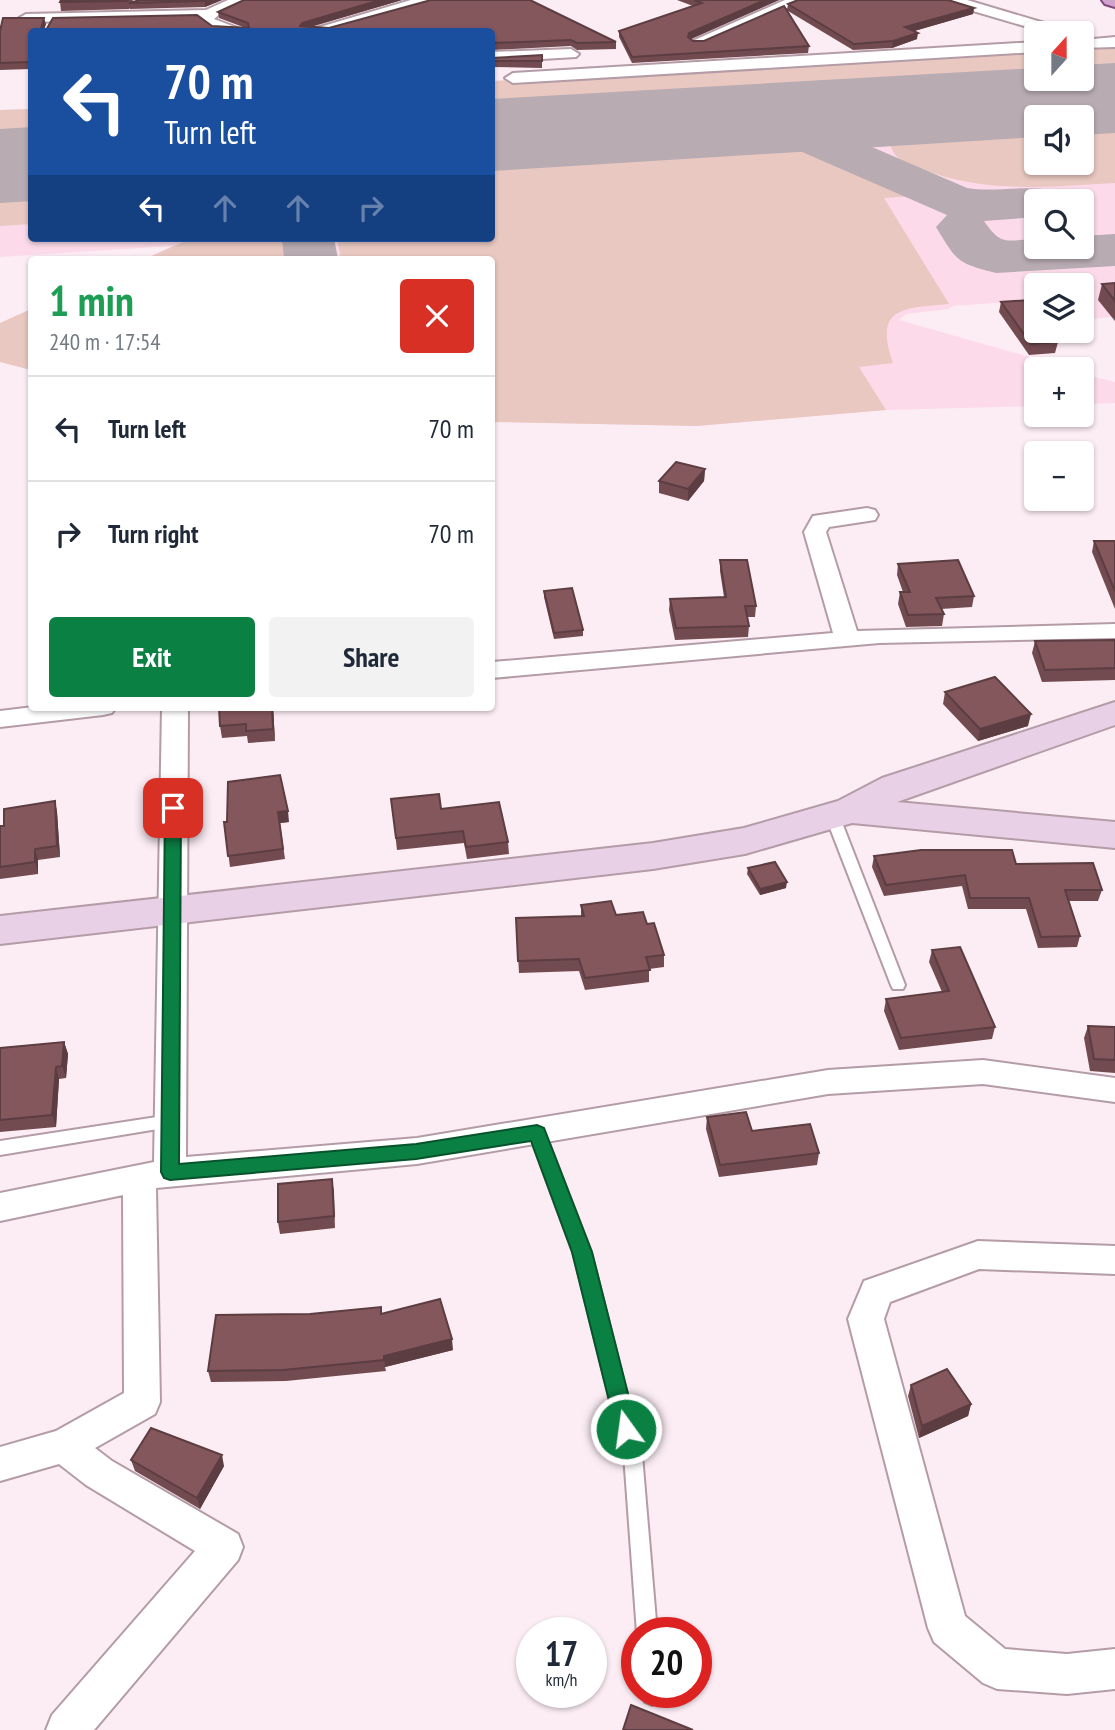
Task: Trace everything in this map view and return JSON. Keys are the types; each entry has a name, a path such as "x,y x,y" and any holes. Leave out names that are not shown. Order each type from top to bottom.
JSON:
{"street":[{"path":"201,28 245,0"},
{"path":"325,28 428,0"},
{"path":"764,0 782,7"},
{"path":"698,42 799,0"},
{"path":"951,0 1024,22"},
{"path":"26,18 210,20 231,28"},
{"path":"1094,42 1115,42"},
{"path":"513,78 1024,48"},
{"path":"495,57 571,54"},
{"path":"847,639 815,532 821,521 867,516"},
{"path":"495,670 879,636 1115,631"},
{"path":"0,719 69,711"},
{"path":"0,1464 64,1447 142,1402 155,1176 170,1121 175,711"},
{"path":"0,930 653,856 745,841 841,812 895,787 1115,713"},
{"path":"841,812 1115,835"},
{"path":"0,1207 155,1176 416,1151 537,1133 828,1082 984,1072 1115,1090"},
{"path":"1115,1260 978,1255 876,1292 866,1319 948,1628 997,1669 1068,1674 1115,1670"},
{"path":"64,1447 99,1473 224,1547 67,1730"}],"lane":[{"path":"841,812 898,985"},
{"path":"0,1148 170,1121"},
{"path":"537,1133 582,1252 633,1455 646,1617"}],"shaded area":[{"path":"1115,45 1115,322 1111,317 1094,319 1094,273 1024,273 1024,301 952,306 949,309 906,314 899,320 1029,357 1024,357 1024,406 886,410 697,426 495,422 495,256 151,256 172,246 0,257 0,110 28,109 28,242 495,242 495,81 1024,79 1024,91 1094,91 1094,46"},
{"path":"1115,45 1115,83 1094,84 1094,46"},
{"path":"1024,51 1024,88 495,120 495,81"},
{"path":"28,109 28,146 0,148 0,110"},
{"path":"1115,113 1115,183 1016,187 967,182 904,162 893,152 890,142 900,133 935,123 1024,118 1024,175 1094,175 1094,114"},
{"path":"723,138 754,139 809,150 912,196 884,198 949,304 918,307 896,314 887,331 893,363 859,367 886,410 697,426 495,422 495,256 340,256 338,242 495,242 495,152"},
{"path":"28,180 28,224 0,226 0,182"},
{"path":"183,242 286,242 288,256 152,256"},
{"path":"28,310 28,369 0,362 0,323"},
{"path":"1094,377 1115,382 1115,403 1094,404"}],"building":[{"path":"61,0 128,0 60,2"},
{"path":"140,0 207,0 129,3"},
{"path":"244,0 380,0 302,23 300,26 329,28 249,28 248,23 218,12"},
{"path":"431,0 530,0 616,42 577,43 571,40 495,43 495,28 329,28"},
{"path":"694,0 765,0 689,33 688,37 693,41 704,41 784,6 809,46 632,57 619,31 702,3"},
{"path":"798,0 948,0 974,8 905,27 918,33 893,41 854,44 788,4"},
{"path":"197,15 212,26 249,28 47,28 53,18"},
{"path":"3,18 44,18 41,28 28,28 28,62 0,63 0,31"},
{"path":"542,55 542,61 495,61 495,58"},
{"path":"1115,283 1115,301 1102,284"},
{"path":"1024,300 1024,334 1001,302"},
{"path":"676,462 705,469 688,489 659,481"},
{"path":"1094,541 1115,541 1115,591"},
{"path":"720,560 747,560 756,606 745,606 749,626 676,628 670,599 726,597"},
{"path":"958,560 974,596 936,598 944,614 908,615 900,592 910,592 898,564"},
{"path":"572,588 583,630 554,633 544,591"},
{"path":"1115,640 1115,668 1045,670 1035,641"},
{"path":"995,677 1031,714 980,729 945,692"},
{"path":"219,711 272,711 273,729 246,731 246,724 220,726"},
{"path":"280,775 288,811 278,812 283,849 228,856 224,822 227,822 228,782"},
{"path":"439,794 441,809 499,802 508,842 466,847 463,831 396,838 391,799"},
{"path":"55,801 57,846 35,849 35,862 0,867 0,826 4,826 4,809"},
{"path":"921,850 1012,850 1016,864 1093,863 1102,890 1065,890 1080,936 1041,937 1029,898 970,898 965,875 886,885 874,856"},
{"path":"775,862 787,882 760,889 748,868"},
{"path":"611,901 616,915 643,912 647,924 654,923 664,955 646,957 650,970 585,978 579,959 518,961 516,918 584,916 581,905"},
{"path":"960,947 995,1027 901,1038 886,999 949,991 932,950"},
{"path":"1088,1026 1115,1027 1115,1060 1094,1059"},
{"path":"64,1042 62,1066 56,1067 52,1115 0,1120 0,1048"},
{"path":"746,1112 752,1131 810,1124 819,1153 720,1165 707,1117"},
{"path":"332,1179 334,1216 278,1222 278,1184"},
{"path":"440,1299 452,1339 384,1356 384,1360 283,1370 208,1371 216,1315 310,1314 381,1307 381,1314"},
{"path":"947,1369 971,1404 922,1426 911,1385"},
{"path":"151,1428 222,1455 197,1498 131,1460"},
{"path":"630,1708 638,1708 693,1730 623,1730"}],"taxiway":[{"path":"855,157 849,151 845,135 852,127 882,112"},
{"path":"733,121 781,129 855,157"},
{"path":"855,157 955,202 982,206 1024,203"},
{"path":"962,227 976,249 996,257 1115,250"},
{"path":"309,242 311,256"}],"runway":[{"path":"495,135 1115,98"},
{"path":"0,166 28,164"}],"route":[{"path":"173,808 170,1172 416,1151 537,1133 582,1252 626,1429"}]}
